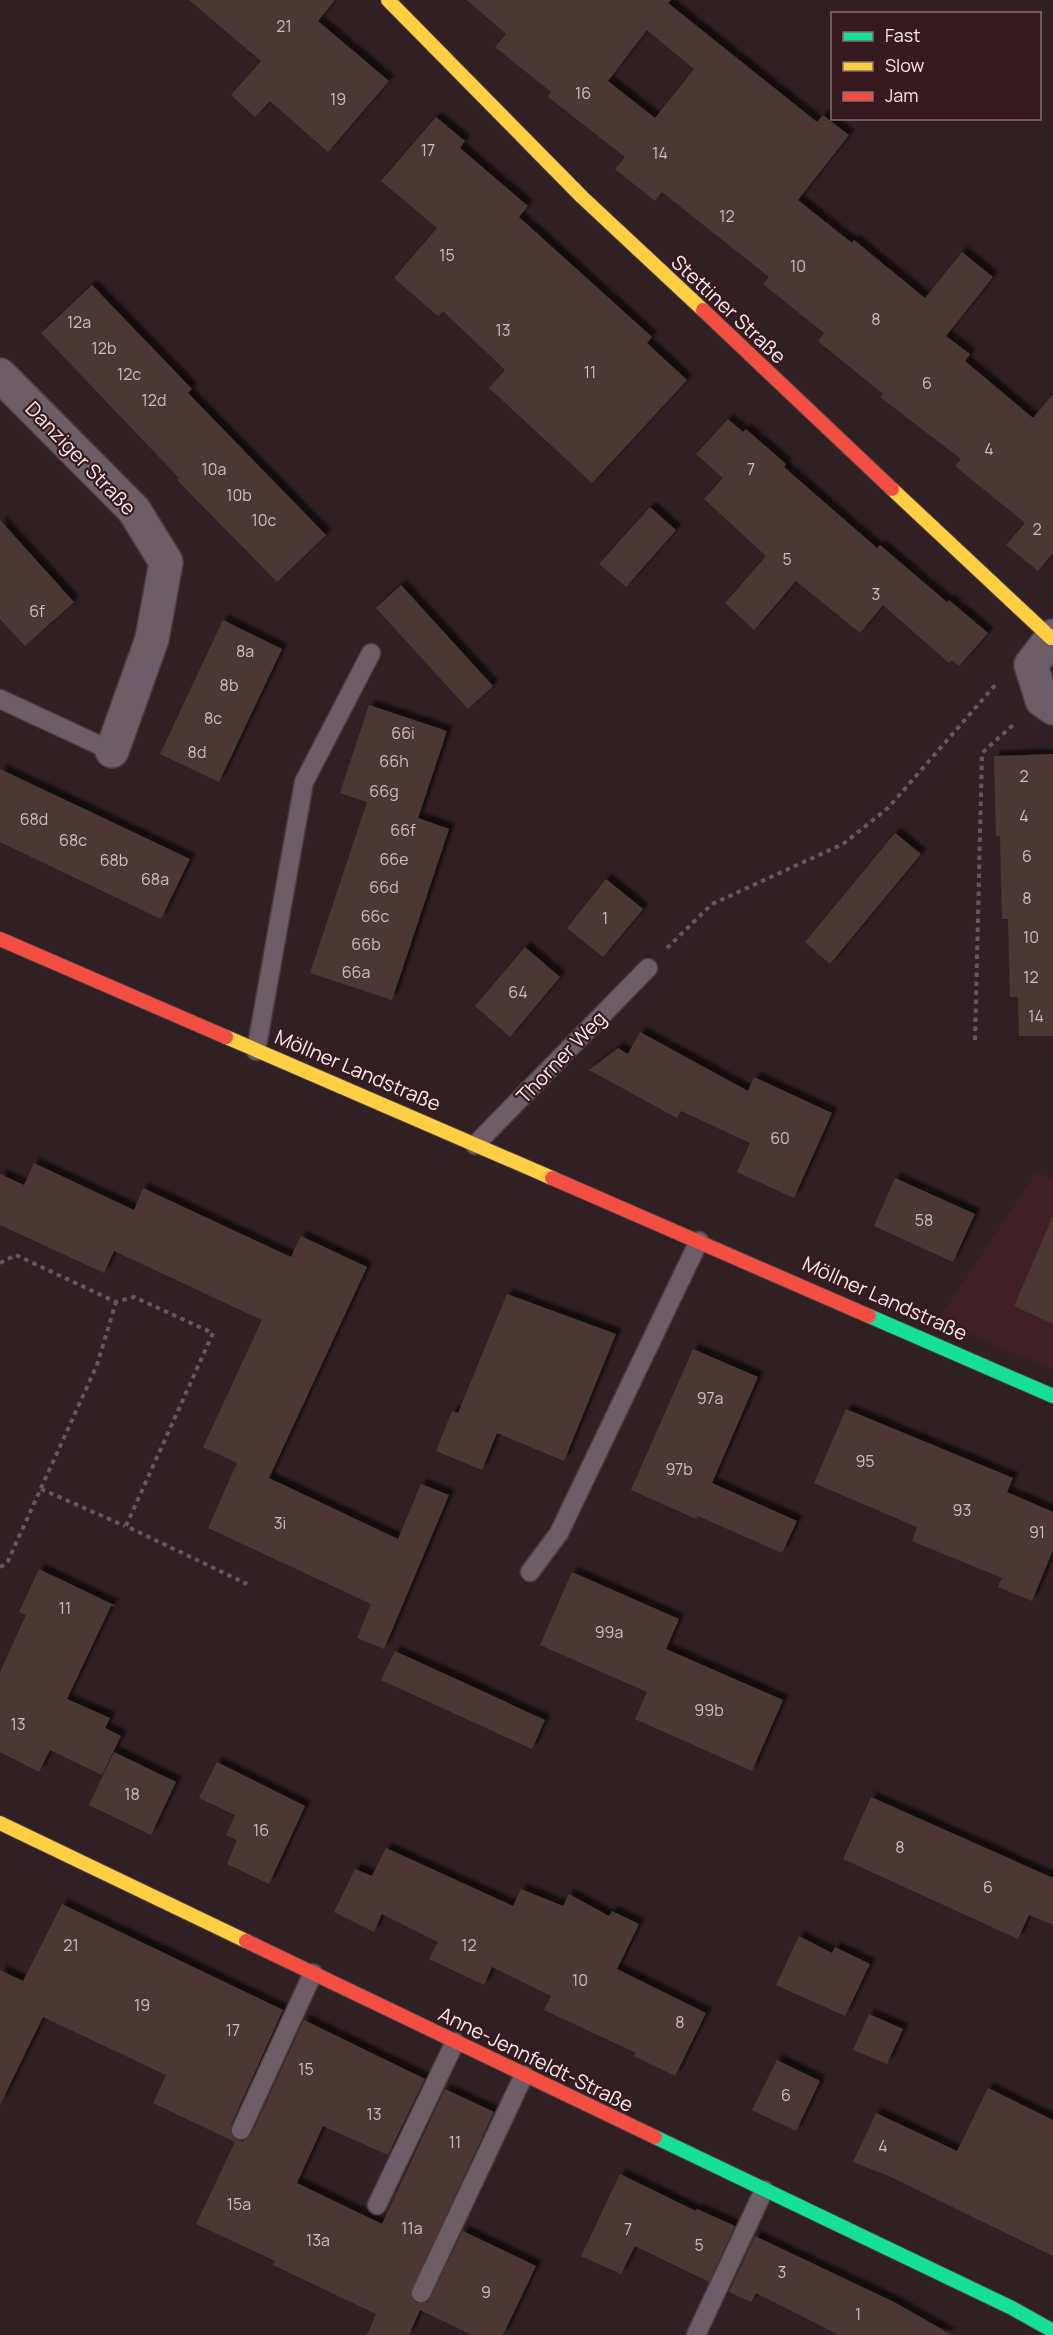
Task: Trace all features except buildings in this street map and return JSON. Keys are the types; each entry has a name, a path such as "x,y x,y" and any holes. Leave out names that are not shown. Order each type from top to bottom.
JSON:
{"street":[{"name":"Stettiner Straße","path":"388,0 582,197 1052,637"},
{"name":"Danziger Straße","path":"0,375 134,510 166,562 152,639 112,752"},
{"path":"1048,704 1031,665 1052,637"},
{"name":"Möllner Landstraße","path":"0,939 1053,1396"},
{"name":"Anne-Jennfeldt-Straße","path":"0,1823 1012,2308 1053,2331"}],"lane":[{"path":"256,1051 304,782 370,653"},
{"path":"0,699 112,752"},
{"name":"Thorner Weg","path":"475,1145 648,968"},
{"path":"531,1572 559,1533 699,1241"},
{"path":"241,2130 313,1973"},
{"path":"377,2205 455,2042"},
{"path":"421,2293 524,2075"},
{"path":"696,2335 764,2190"}],"path":[{"path":"648,968 712,904 843,844 888,808 1008,670 1031,665"},
{"path":"975,1040 982,753 1048,704"},
{"path":"0,1263 15,1255 117,1302 134,1297 213,1333 126,1526"},
{"path":"0,1567 7,1563 97,1365 117,1302"},
{"path":"41,1489 126,1526 247,1584"}],"shaded area":[{"path":"1036,1173 1053,1180 1053,1370 938,1320"}],"traffic: fast":[{"path":"869,1316 1053,1396"},
{"path":"655,2137 1012,2308 1053,2331"}],"traffic: slow":[{"path":"388,0 582,197 703,310"},
{"path":"892,489 1051,638"},
{"path":"226,1037 552,1178"},
{"path":"0,1823 246,1941"}],"traffic: jam":[{"path":"703,310 892,489"},
{"path":"0,939 226,1037"},
{"path":"552,1178 869,1316"},
{"path":"246,1941 655,2137"}]}
